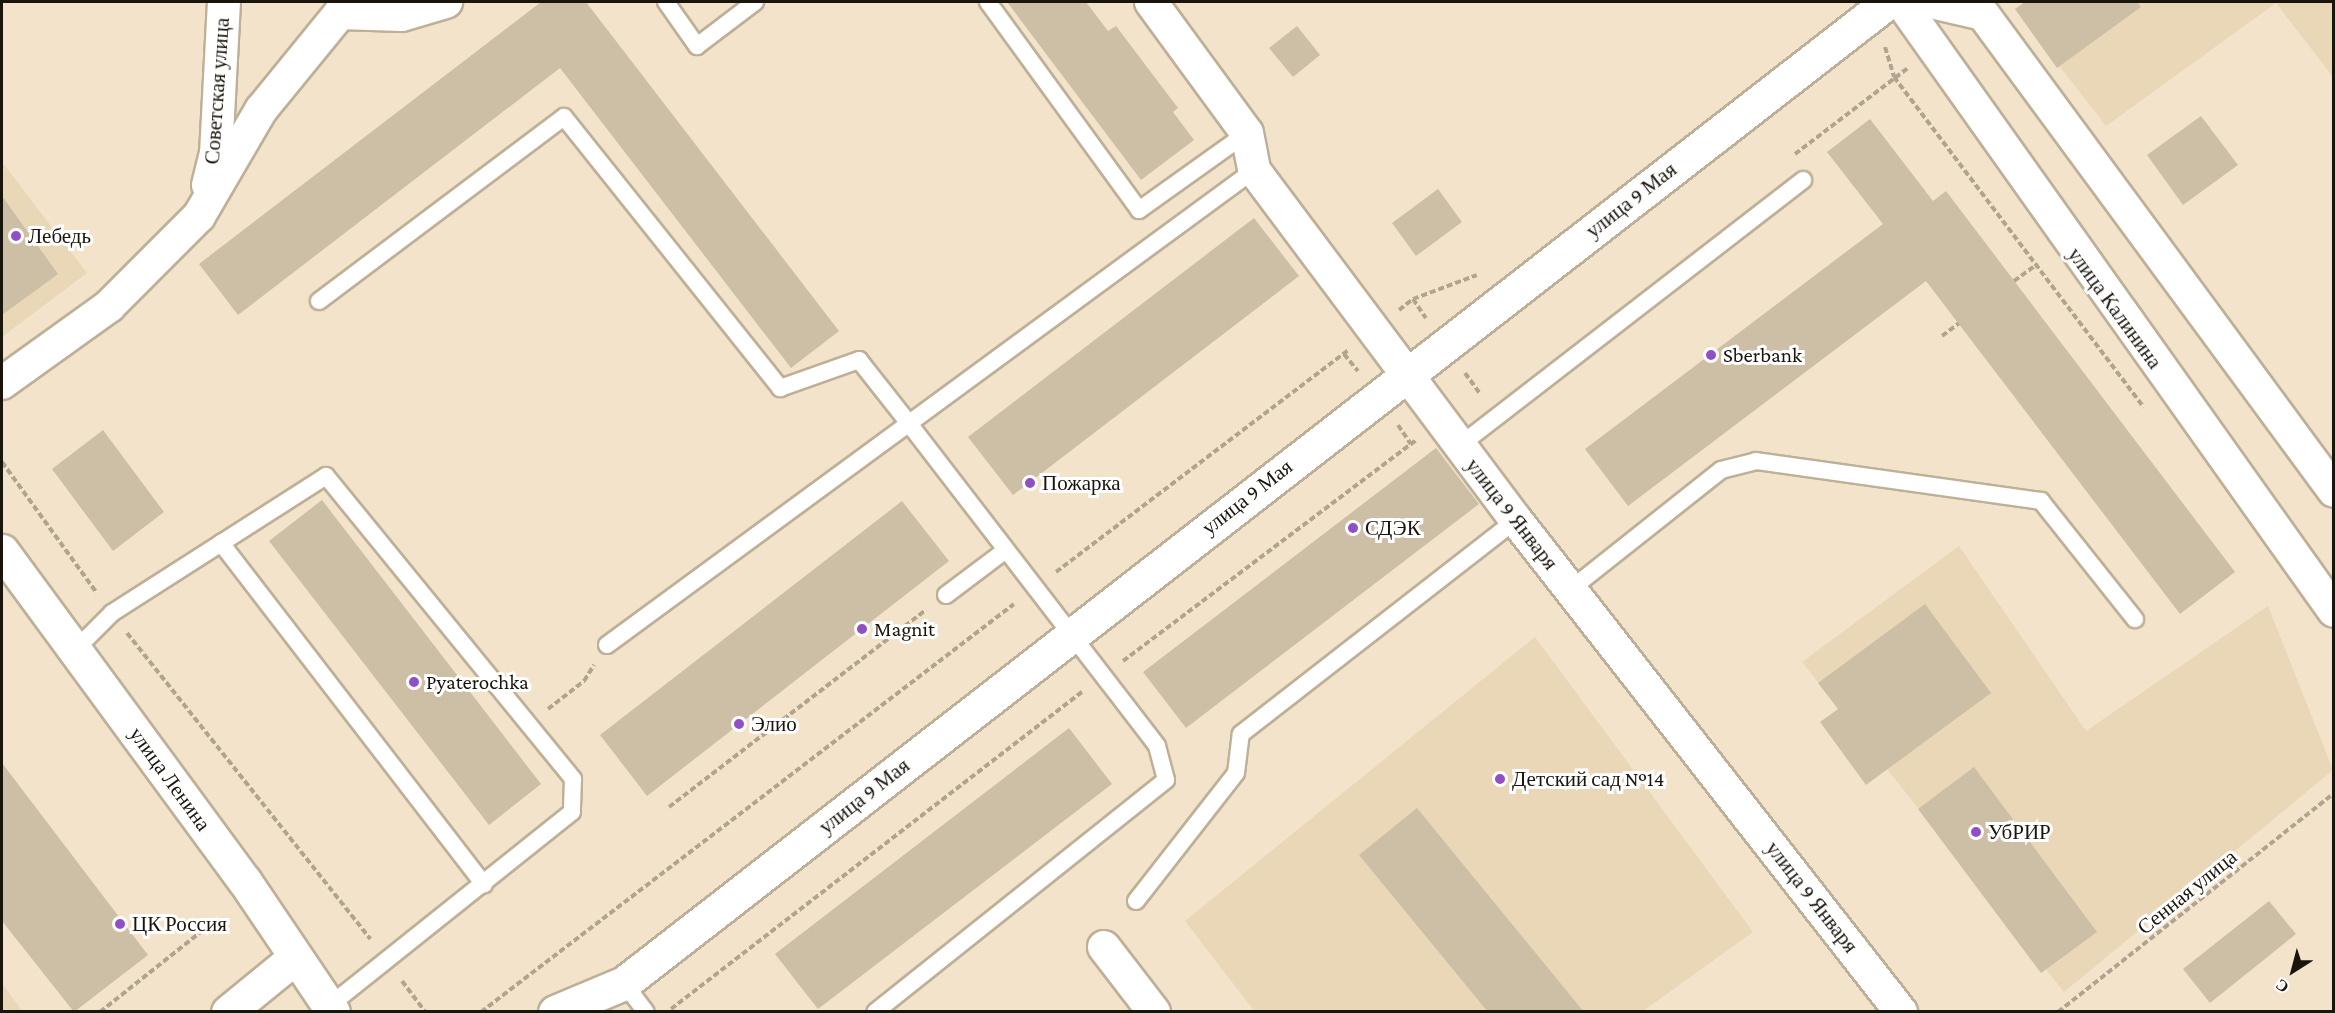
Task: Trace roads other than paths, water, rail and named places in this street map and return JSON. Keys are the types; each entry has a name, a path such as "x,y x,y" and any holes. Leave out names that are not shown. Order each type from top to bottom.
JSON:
{"street":[{"name":"Советская улица","path":"199,216 216,154 224,2"},
{"path":"2,383 109,306 199,216 261,111 337,7 402,15 446,2"},
{"name":"улица 9 Января","path":"1151,2 1247,133 1254,170 1377,328 1459,446 1901,1011"},
{"path":"1931,2 1983,14 1990,21 2334,491"},
{"name":"улица Калинина","path":"1888,6 1932,51 2334,611"},
{"name":"улица 9 Мая","path":"555,1011 611,996 1072,635 1888,6"},
{"name":"улица Ленина","path":"2,551 244,880 293,959 331,1009"},
{"path":"1104,947 1154,1011"},
{"path":"228,1011 293,959"}],"lane":[{"path":"666,2 698,46 755,2"},
{"path":"988,2 1139,210 1247,133"},
{"path":"319,301 564,117 780,388 859,360 908,422 1157,746 1166,780 874,1011"},
{"path":"607,645 1254,170"},
{"path":"1459,446 1803,180"},
{"path":"1571,590 1721,470 1756,461 2041,501 2135,619"},
{"path":"75,650 112,614 326,476 573,778 572,812 387,960 331,1009"},
{"path":"1136,901 1236,773 1240,734 1516,520"},
{"path":"221,543 484,884"},
{"path":"946,595 1006,549"},
{"path":"611,996 646,1011"}],"place":[{"name":"Лебедь","path":"16,236"},
{"name":"Sberbank","path":"1711,355"},
{"name":"Пожарка","path":"1030,483"},
{"name":"СДЭК","path":"1353,528"},
{"name":"Magnit","path":"862,629"},
{"name":"Pyaterochka","path":"414,682"},
{"name":"Элио","path":"739,724"},
{"name":"Детский сад №14","path":"1500,779"},
{"name":"УбРИР","path":"1976,832"},
{"name":"ЦК Россия","path":"120,924"}]}
